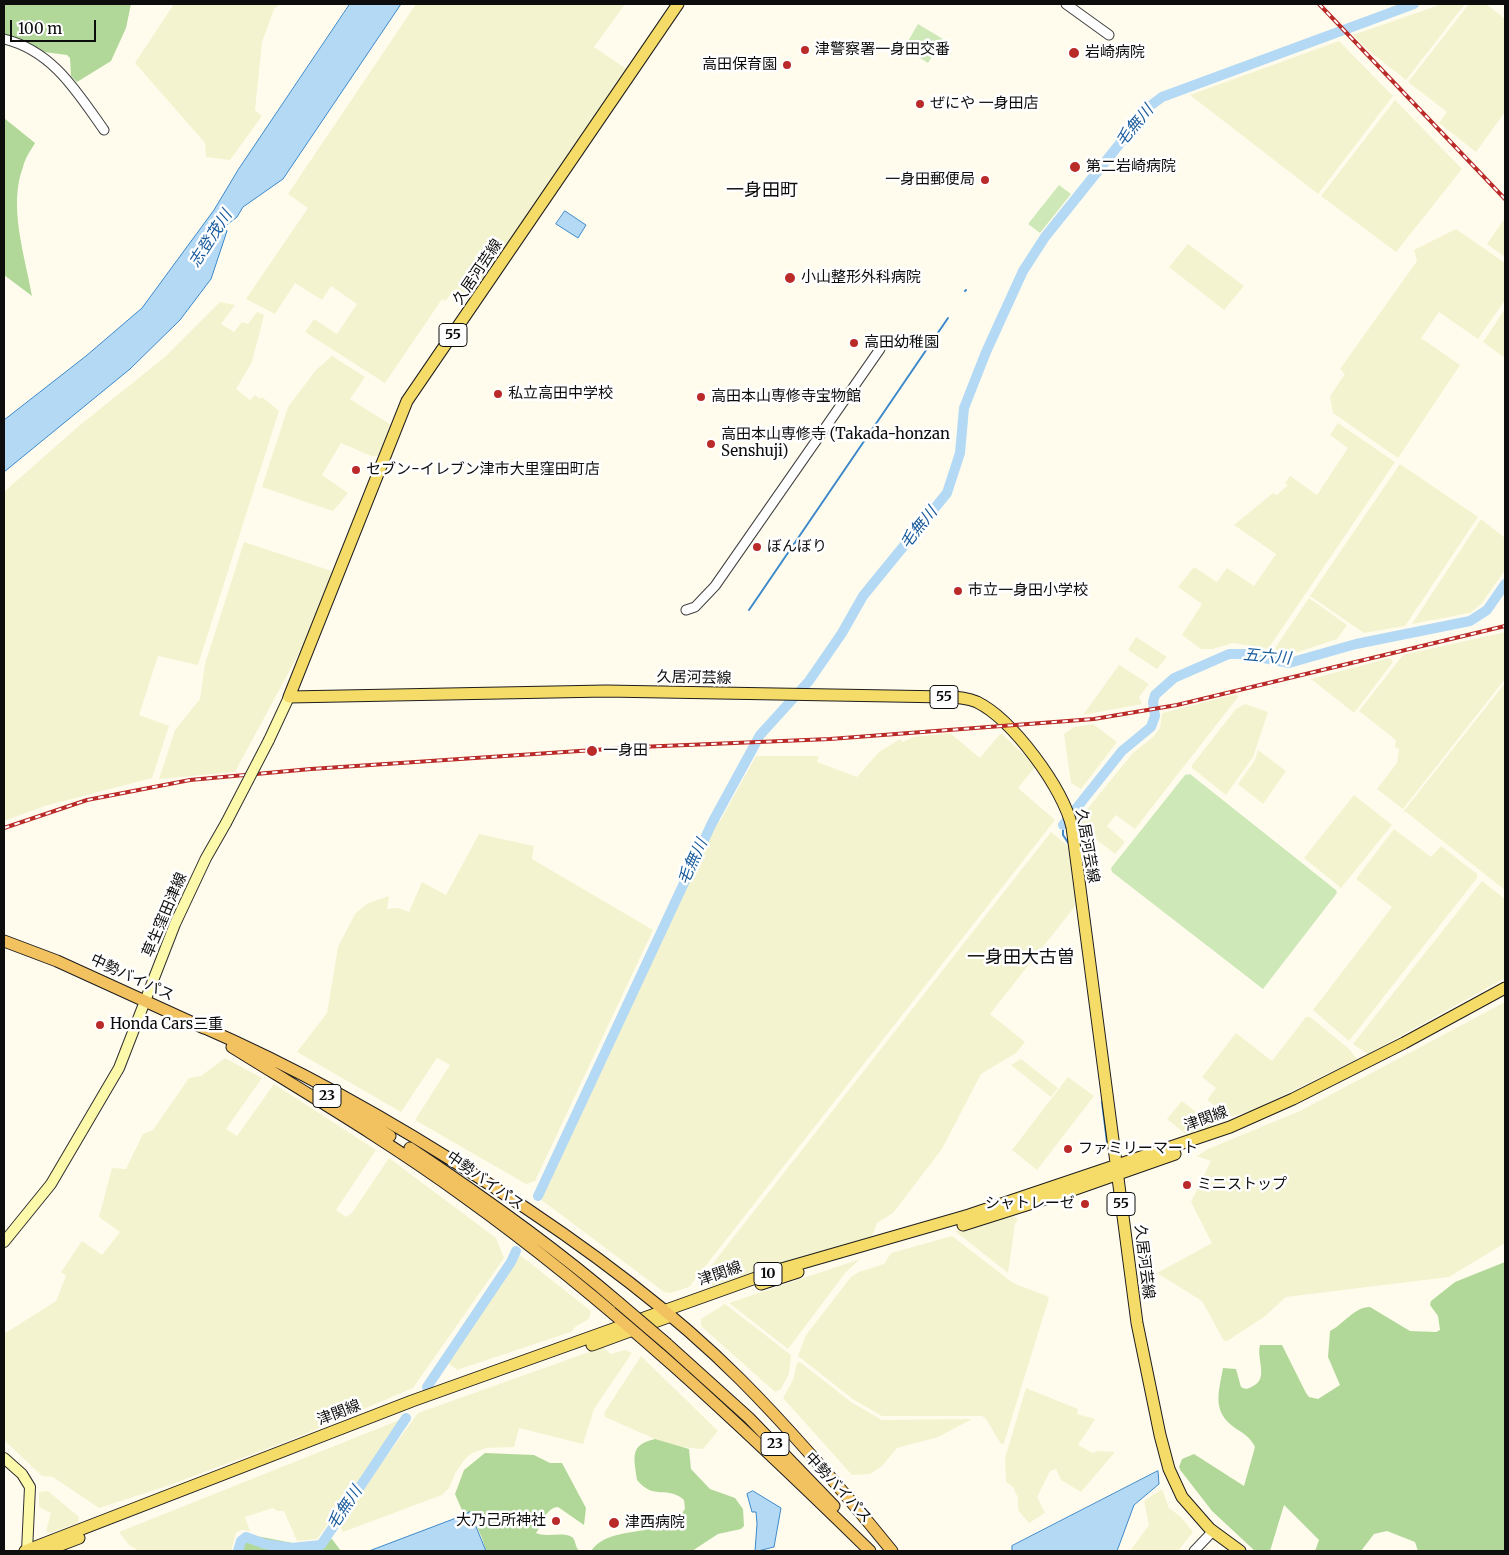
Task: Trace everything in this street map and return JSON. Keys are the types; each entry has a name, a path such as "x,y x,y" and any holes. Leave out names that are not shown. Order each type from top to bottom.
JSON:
{"highway":[{"name":"中勢バイパス","path":"4,941 64,964 198,1025 292,1074 459,1181 584,1272 667,1344 797,1466 876,1551"},
{"path":"198,1025 270,1058 444,1154 562,1232 610,1267 667,1314 740,1379 847,1497 892,1551"},
{"path":"198,1025 397,1148 468,1199 571,1278 768,1452 870,1551"}],"main road":[{"name":"久居河芸線","path":"678,4 407,401 289,697 606,691 947,697 962,698 976,702 1007,726 1051,778 1068,810 1072,827 1137,1323 1169,1469 1182,1497 1213,1531 1240,1551"},
{"name":"草生窪田津線","path":"4,1242 51,1184 100,1103 127,1051 188,895 269,740 289,697"},
{"name":"津関線","path":"1117,1170 1230,1127 1293,1100 1505,988"},
{"name":"津関線","path":"45,1551 403,1412 667,1314 778,1270 969,1215 1232,1133 1298,1105 1505,995"},
{"name":"津関線","path":"26,1551 412,1401 628,1328"},
{"path":"4,1458 22,1474 30,1487 26,1551"}],"street":[{"path":"1066,4 1109,35"},
{"path":"4,39 33,51 64,74 104,130"},
{"path":"686,610 695,607 714,586 880,349"},
{"path":"1194,1551 1213,1531"}],"green space":[{"path":"4,4 131,4 126,28 111,61 77,82 71,76 70,58 67,55 44,52 4,37"},
{"path":"174,4 280,4 274,9 262,42 255,110 262,116 230,160 206,157 205,143 135,63"},
{"path":"416,4 625,4 594,47 628,70 472,301 455,289 445,301 442,299 385,383 305,332 314,319 337,334 357,304 331,286 322,300 295,283 275,314 246,299 308,208 288,194"},
{"path":"1442,4 1465,4 1406,80 1369,51 1353,35"},
{"path":"1469,4 1486,4 1505,19 1505,112 1476,152 1439,123 1447,112 1408,82"},
{"path":"918,24 943,39 928,63 904,48"},
{"path":"1339,41 1393,96 1318,194 1190,95"},
{"path":"1395,100 1462,169 1396,252 1321,196"},
{"path":"4,118 35,143 24,164 17,198 19,231 32,296 4,275"},
{"path":"1059,185 1071,194 1040,233 1028,224"},
{"path":"1505,218 1505,257 1487,244"},
{"path":"1456,229 1505,263 1505,300 1478,339 1439,312 1421,338 1460,365 1398,458 1333,413 1330,396 1345,374 1340,369 1417,261 1414,250"},
{"path":"1188,244 1244,286 1224,310 1169,267"},
{"path":"220,302 235,305 221,324 234,332 242,322 248,324 257,312 264,315 252,362 236,389 250,400 255,395 260,399 262,397 279,411 198,665 158,656 139,715 169,726 152,778 45,806 4,821 4,492 80,425 165,357"},
{"path":"1505,309 1505,358 1483,342"},
{"path":"332,356 365,377 350,399 391,425 378,456 371,456 341,443 322,475 348,493 333,511 262,487 288,407 316,370"},
{"path":"1338,423 1395,462 1268,649 1233,643 1213,649 1201,649 1182,635 1202,604 1178,587 1194,567 1217,582 1227,568 1254,586 1276,554 1234,525 1273,493 1277,495 1288,485 1285,483 1290,476 1317,495 1348,448 1330,435"},
{"path":"1400,464 1478,517 1405,626 1364,633 1310,596"},
{"path":"1481,519 1505,538 1505,570 1482,603 1470,613 1412,624"},
{"path":"244,542 335,572 306,640 235,772 159,779 175,730 200,699 205,664"},
{"path":"1309,598 1347,625 1337,639 1298,652 1278,651 1275,648"},
{"path":"1505,632 1505,679 1403,809 1377,789 1397,763 1399,749 1395,747 1396,740 1359,711 1403,655"},
{"path":"1136,637 1167,657 1157,669 1128,650"},
{"path":"1390,658 1393,662 1354,713 1311,679"},
{"path":"1119,665 1149,684 1139,697 1142,704 1083,715"},
{"path":"1505,683 1505,890 1406,812 1403,812"},
{"path":"1237,694 1238,697 1135,829 1116,815 1107,826 1125,842 1115,854 1079,826 1079,819 1133,753 1153,737 1160,728 1162,713"},
{"path":"1245,704 1268,712 1253,757 1226,795 1192,768 1192,765 1236,709"},
{"path":"1093,724 1117,742 1081,789 1071,783 1064,734 1074,727"},
{"path":"950,733 980,758 1002,734 1036,766 1018,788 1055,820 689,1287 670,1293 664,1292 539,1198 715,820 720,821 756,756 819,756 817,762 857,777 879,752 900,739 903,742 913,737"},
{"path":"1258,750 1286,771 1263,804 1238,784 1255,760"},
{"path":"1190,774 1336,890 1337,893 1263,989 1112,872 1111,868 1185,775"},
{"path":"1354,795 1392,825 1341,888 1304,858"},
{"path":"1394,829 1431,857 1441,846 1477,874 1477,878 1349,1041 1313,1010 1392,907 1356,879"},
{"path":"1051,832 1068,846 1076,905 990,1014 1025,1042 1016,1053 981,1074 942,1149 893,1213 877,1223 872,1236 709,1287 700,1280"},
{"path":"479,834 534,846 532,859 653,930 535,1181 526,1184 415,1120 450,1065 437,1058 401,1112 297,1052 327,1013 338,947 355,914 368,903 389,896 387,909 398,908 409,912 422,882 446,895"},
{"path":"1482,881 1505,899 1505,978 1368,1054 1353,1044"},
{"path":"1505,1002 1505,1243 1449,1277 1286,1297 1264,1317 1227,1341 1224,1341 1202,1301 1157,1273 1212,1243 1191,1202 1211,1161 1197,1156 1208,1149 1300,1111"},
{"path":"1306,1017 1310,1017 1348,1048 1357,1059 1253,1110 1230,1117 1207,1100 1216,1088 1202,1077 1236,1033 1272,1061"},
{"path":"225,1058 262,1078 226,1129 237,1136 274,1084 376,1150 336,1210 346,1217 352,1213 389,1158 496,1238 504,1258 413,1388 293,1439 164,1487 99,1508 53,1477 42,1476 4,1440 4,1334 56,1301 66,1276 61,1272 82,1241 102,1255 120,1232 99,1217 112,1168 126,1169 143,1134 153,1130 189,1078 201,1076"},
{"path":"1021,1059 1058,1088 1051,1097 1011,1065"},
{"path":"1068,1077 1094,1096 1037,1170 1012,1150"},
{"path":"1182,1101 1215,1127 1188,1136 1167,1119"},
{"path":"1011,1214 1018,1220 1015,1224 1008,1273 955,1231"},
{"path":"952,1236 1013,1283 1049,1298 1004,1443 1001,1444 986,1419 982,1416 882,1416 854,1400 798,1356 806,1335 851,1277 859,1272 884,1264 891,1253"},
{"path":"520,1255 591,1311 589,1319 576,1326 571,1332 457,1370 448,1363"},
{"path":"860,1259 846,1272 788,1349 729,1303"},
{"path":"1505,1262 1505,1551 1418,1551 1415,1542 1387,1531 1374,1534 1361,1551 1315,1551 1319,1540 1284,1505 1270,1551 1255,1551 1212,1511 1181,1471 1179,1467 1182,1459 1194,1454 1244,1486 1255,1447 1246,1436 1227,1422 1222,1415 1218,1401 1223,1368 1236,1369 1241,1387 1244,1389 1248,1388 1258,1383 1260,1378 1260,1345 1282,1345 1306,1393 1309,1397 1318,1399 1340,1385 1328,1357 1330,1331 1354,1313 1370,1307 1410,1331 1436,1332 1440,1330 1438,1316 1430,1305 1431,1301 1455,1282"},
{"path":"725,1304 791,1355 789,1374 781,1389 775,1392 701,1326 701,1319"},
{"path":"603,1347 611,1354 625,1350 632,1353 594,1409 583,1444 519,1428 514,1447 486,1448 472,1453 465,1459 456,1472 449,1488 442,1495 343,1532 338,1523 418,1413"},
{"path":"641,1356 718,1431 703,1449 671,1446 605,1417 604,1413"},
{"path":"800,1362 851,1402 882,1420 972,1419 938,1437 897,1448 882,1466 870,1474 852,1475 783,1398 793,1380 797,1363"},
{"path":"1026,1388 1078,1409 1077,1414 1095,1419 1078,1445 1093,1453 1097,1451 1115,1452 1081,1492 1061,1480 1056,1469 1050,1471 1037,1497 1045,1513 1029,1523 1018,1510 1018,1498 1013,1487 1006,1482 1005,1458"},
{"path":"402,1419 317,1539 297,1541 284,1511 277,1511 273,1508 245,1517 250,1531 241,1530 236,1533 231,1551 139,1551 129,1545 119,1532"},
{"path":"655,1439 689,1449 691,1469 710,1489 735,1498 743,1509 744,1526 741,1529 718,1534 692,1551 591,1551 612,1536 655,1527 682,1513 685,1509 684,1500 678,1496 649,1490 637,1480 635,1453 641,1445"},
{"path":"485,1453 534,1455 550,1463 562,1463 586,1508 584,1525 558,1507 547,1513 536,1533 568,1535 573,1538 579,1551 486,1551 470,1512 464,1515 455,1494 464,1470"},
{"path":"1162,1489 1169,1508 1181,1517 1193,1532 1178,1551 1130,1551 1149,1525 1144,1501"},
{"path":"48,1491 79,1517 78,1523 50,1533 46,1531 51,1513 39,1507 39,1492"},
{"path":"246,1534 303,1545 332,1539 341,1551 242,1551"}],"water":[{"name":"志登茂川","path":"350,4 401,4 283,179 243,207 237,217 224,227 227,231 211,279 180,320 130,369 4,472 4,420 86,356 142,308 214,210 238,170"},
{"path":"565,211 586,225 578,238 556,224"},
{"path":"1158,1471 1159,1484 1134,1505 1117,1551 1012,1551 1012,1546"},
{"path":"753,1491 781,1508 774,1547 758,1551 755,1551 756,1512 752,1512 747,1494"},
{"path":"470,1512 486,1551 369,1551 464,1515"}],"waterway":[{"name":"毛無川","path":"538,1196 712,823 760,735 809,681 842,633 863,596 947,493 960,453 964,408 986,352 1023,271 1045,237 1150,106 1162,97 1414,4"},
{"path":"749,610 948,318"},
{"name":"五六川","path":"1063,825 1122,751 1151,727 1155,716 1153,702 1155,695 1174,678 1229,654 1244,654 1289,663 1356,644 1470,621 1487,610 1505,584"},
{"path":"1063,825 1063,835 1069,844"},
{"path":"1102,1102 1107,1142"},
{"name":"毛無川","path":"427,1387 511,1262 516,1251"},
{"name":"毛無川","path":"238,1551 241,1541 246,1537 265,1544 291,1548 321,1545 406,1418"}],"railway":[{"path":"1319,4 1505,199"},
{"path":"4,828 87,800 190,780 311,769 639,747 830,739 1094,719 1177,705 1505,626"}],"place":[{"name":"津警察署一身田交番","path":"805,50"},
{"name":"岩崎病院","path":"1074,53"},
{"name":"高田保育園","path":"787,65"},
{"name":"ぜにや 一身田店","path":"920,104"},
{"name":"第二岩崎病院","path":"1075,167"},
{"name":"一身田郵便局","path":"985,180"},
{"name":"小山整形外科病院","path":"790,278"},
{"name":"高田幼稚園","path":"854,343"},
{"name":"私立高田中学校","path":"498,394"},
{"name":"高田本山専修寺宝物館","path":"701,397"},
{"name":"高田本山専修寺 (Takada-honzan Senshuji)","path":"711,444"},
{"name":"セブン-イレブン津市大里窪田町店","path":"356,470"},
{"name":"ぼんぼり","path":"757,547"},
{"name":"市立一身田小学校","path":"958,591"},
{"name":"一身田","path":"592,751"},
{"name":"Honda Cars三重","path":"100,1025"},
{"name":"ファミリーマート","path":"1068,1149"},
{"name":"ミニストップ","path":"1187,1185"},
{"name":"シャトレーゼ","path":"1085,1204"},
{"name":"大乃己所神社","path":"556,1521"},
{"name":"津西病院","path":"614,1523"}],"district":[{"name":"一身田町","path":"762,191"},
{"name":"一身田大古曽","path":"1021,958"}]}
